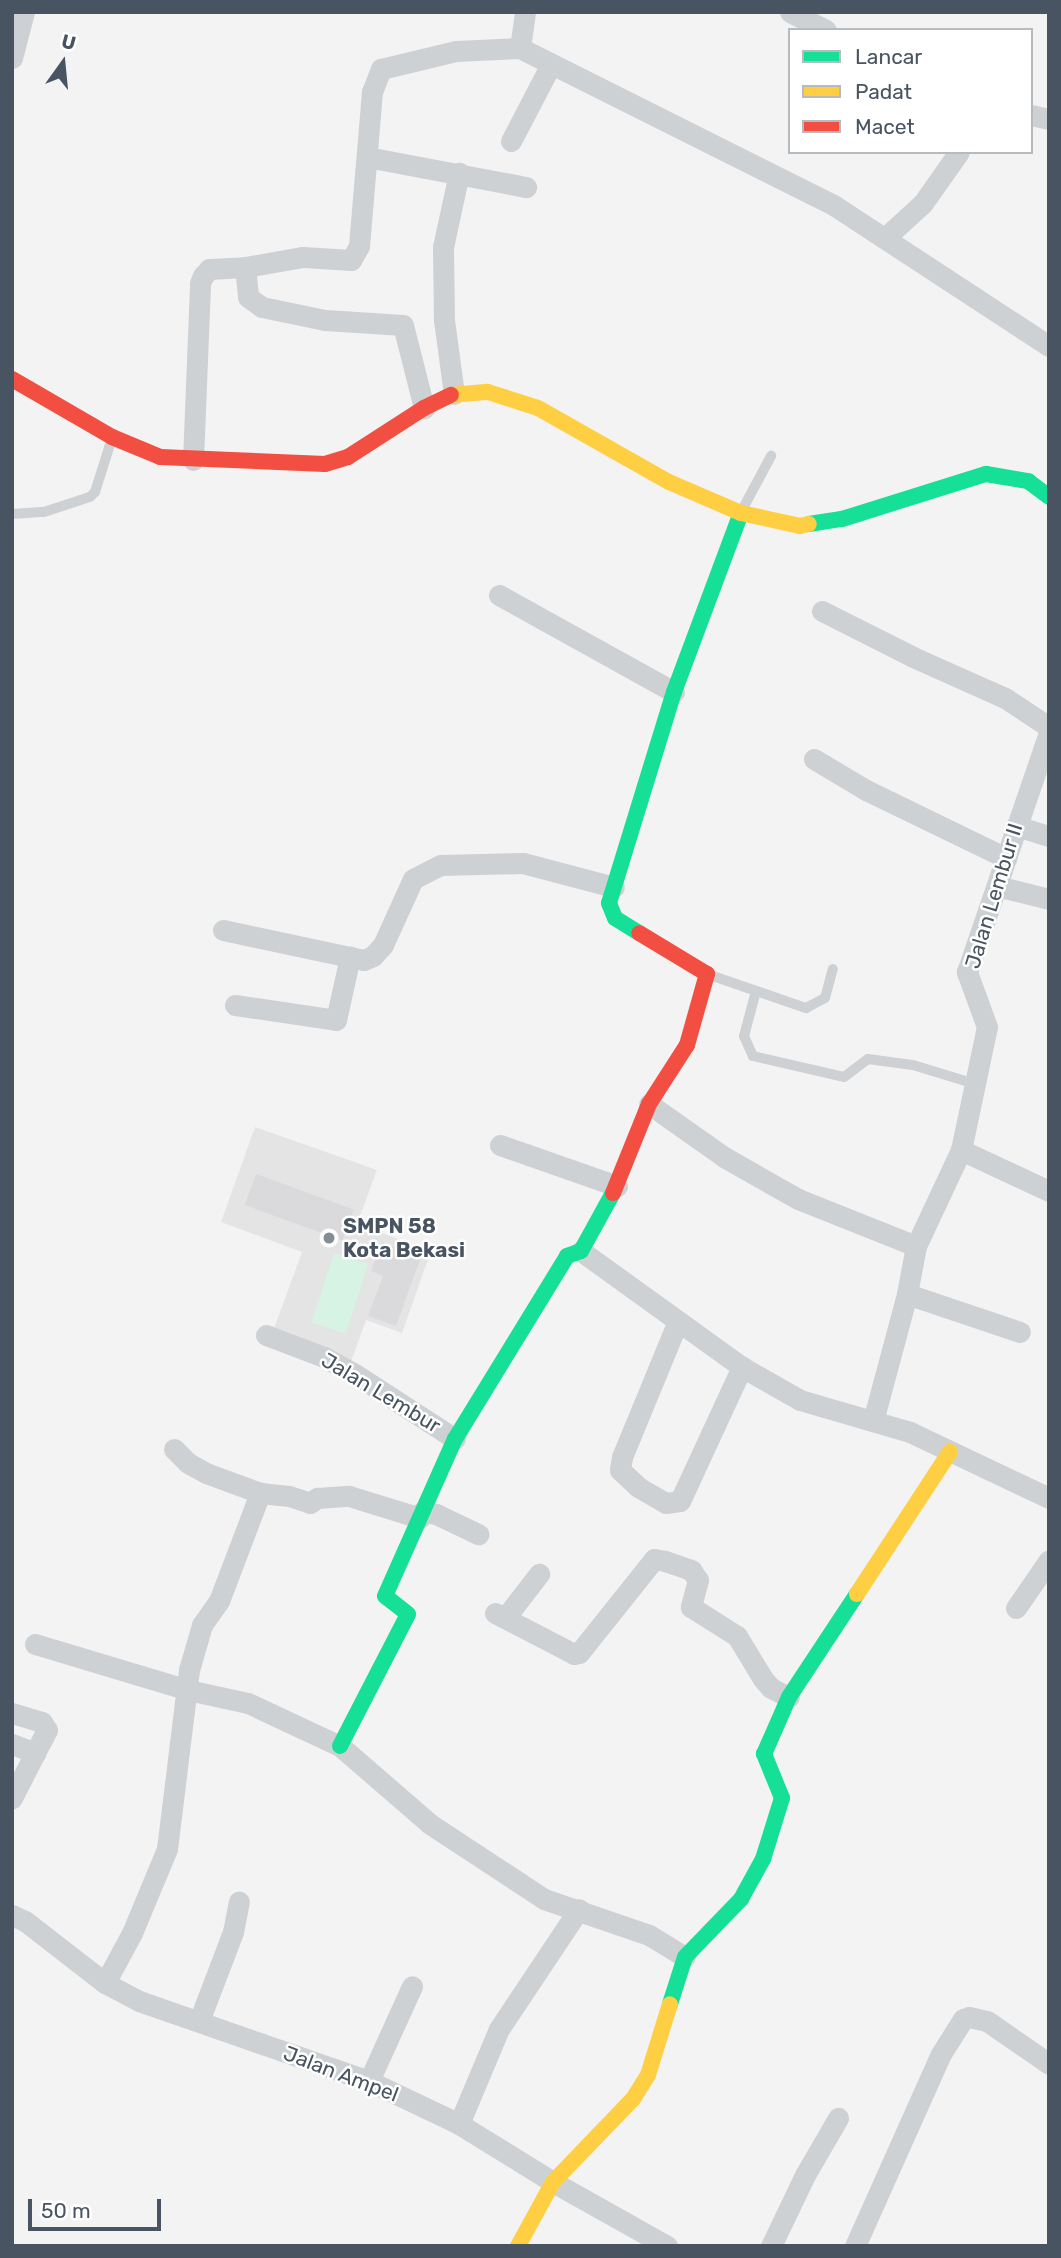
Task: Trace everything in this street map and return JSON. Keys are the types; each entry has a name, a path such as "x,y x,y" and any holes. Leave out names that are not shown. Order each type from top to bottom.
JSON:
{"street":[{"path":"12,58 24,12"},
{"path":"520,48 525,12"},
{"path":"790,12 822,28"},
{"path":"193,460 203,276 209,269 245,267 303,257 351,260 359,246 372,92 381,69 456,51 520,48 781,177 886,237 1049,346"},
{"path":"511,141 551,64"},
{"path":"886,237 923,203 958,154"},
{"path":"367,157 526,187"},
{"path":"454,394 444,320 443,247 459,173"},
{"path":"245,267 248,297 261,307 325,320 403,325 424,408"},
{"path":"12,379 112,437 160,457 325,464 348,457 424,408 454,394 488,392 538,408 669,482 741,513 800,526 842,519 986,474 1028,481 1049,497"},
{"path":"340,1745 408,1614 385,1596 455,1439 566,1256 581,1251 617,1186 649,1104 687,1045 707,974 615,918 609,903 674,692 741,513"},
{"path":"499,595 674,692"},
{"path":"822,611 913,657 1006,698 1049,727"},
{"name":"Jalan Lembur II","path":"873,1421 907,1294 916,1246 961,1150 987,1027 967,972 1049,733"},
{"path":"814,760 866,790 1006,858"},
{"path":"1016,826 1049,836"},
{"path":"223,930 364,960 373,956 383,945 413,879 441,865 523,863 614,887"},
{"path":"997,886 1049,899"},
{"path":"234,1005 336,1020 350,957"},
{"path":"649,1104 724,1157 798,1199 916,1246"},
{"path":"500,1145 617,1186"},
{"path":"961,1150 1049,1191"},
{"path":"581,1251 742,1367 800,1400 910,1432 1049,1498"},
{"path":"907,1294 1020,1332"},
{"path":"678,1321 620,1466 623,1475 638,1487 666,1503 680,1501 742,1367"},
{"name":"Jalan Lembur","path":"266,1335 324,1357 385,1392 455,1439"},
{"path":"174,1449 188,1463 206,1474 260,1493 289,1496 310,1503 317,1497 349,1496 421,1515 436,1514 478,1534"},
{"path":"518,2246 554,2182 633,2099 648,2075 685,1957 741,1899 763,1859 782,1798 764,1754 789,1697 950,1452"},
{"path":"105,1983 132,1933 167,1849 189,1670 202,1625 219,1601 260,1493"},
{"path":"539,1574 500,1615 574,1654 579,1653 654,1559 665,1560 691,1570 698,1580 691,1607 737,1636 763,1679 771,1688 789,1697"},
{"path":"1016,1608 1049,1560"},
{"path":"35,1644 188,1690 248,1703 340,1745 430,1824 544,1899 649,1935 685,1957"},
{"path":"12,1713 42,1723 47,1730 12,1798"},
{"path":"12,1744 35,1754"},
{"path":"199,2021 233,1932 239,1902"},
{"path":"459,2124 499,2029 579,1909"},
{"name":"Jalan Ampel","path":"12,1915 25,1921 105,1983 139,2001 369,2081 459,2124 667,2246"},
{"path":"369,2081 412,1986"},
{"path":"855,2246 941,2054 963,2020 969,2017 987,2021 1049,2064"},
{"path":"771,2246 805,2175 838,2118"}],"lane":[{"path":"12,514 44,512 90,497 95,492 112,437"},
{"path":"741,513 746,498 771,456"},
{"path":"707,974 806,1008 825,998 833,969"},
{"path":"757,991 744,1036 753,1056 844,1077 868,1059 913,1065 975,1084"}],"shaded area":[{"name":"SMPN 58 Kota Bekasi","path":"255,1127 377,1170 357,1224 431,1251 402,1333 366,1320 351,1362 272,1334 302,1252 221,1222"}],"green space":[{"path":"334,1253 368,1264 346,1334 311,1322"}],"building":[{"path":"256,1174 354,1210 342,1241 245,1205"},
{"path":"382,1242 421,1257 396,1326 368,1316 383,1276 371,1271"}],"traffic: fast":[{"path":"809,524 842,519 986,474 1028,481 1049,497"},
{"path":"639,933 615,918 609,903 674,692 741,513"},
{"path":"340,1746 408,1614 385,1596 455,1439 567,1256 581,1251 613,1193"},
{"path":"670,2004 685,1957 741,1899 763,1859 782,1798 764,1754 789,1697 857,1594"}],"traffic: slow":[{"path":"451,395 488,392 538,408 669,482 741,513 800,526 809,524"},
{"path":"857,1594 950,1452"},
{"path":"518,2246 553,2182 633,2099 648,2075 670,2004"}],"traffic: jam":[{"path":"12,379 112,437 160,457 325,464 348,457 424,408 451,395"},
{"path":"613,1193 649,1104 687,1045 707,974 639,933"}],"place":[{"name":"SMPN 58 Kota Bekasi","path":"329,1238"}]}
